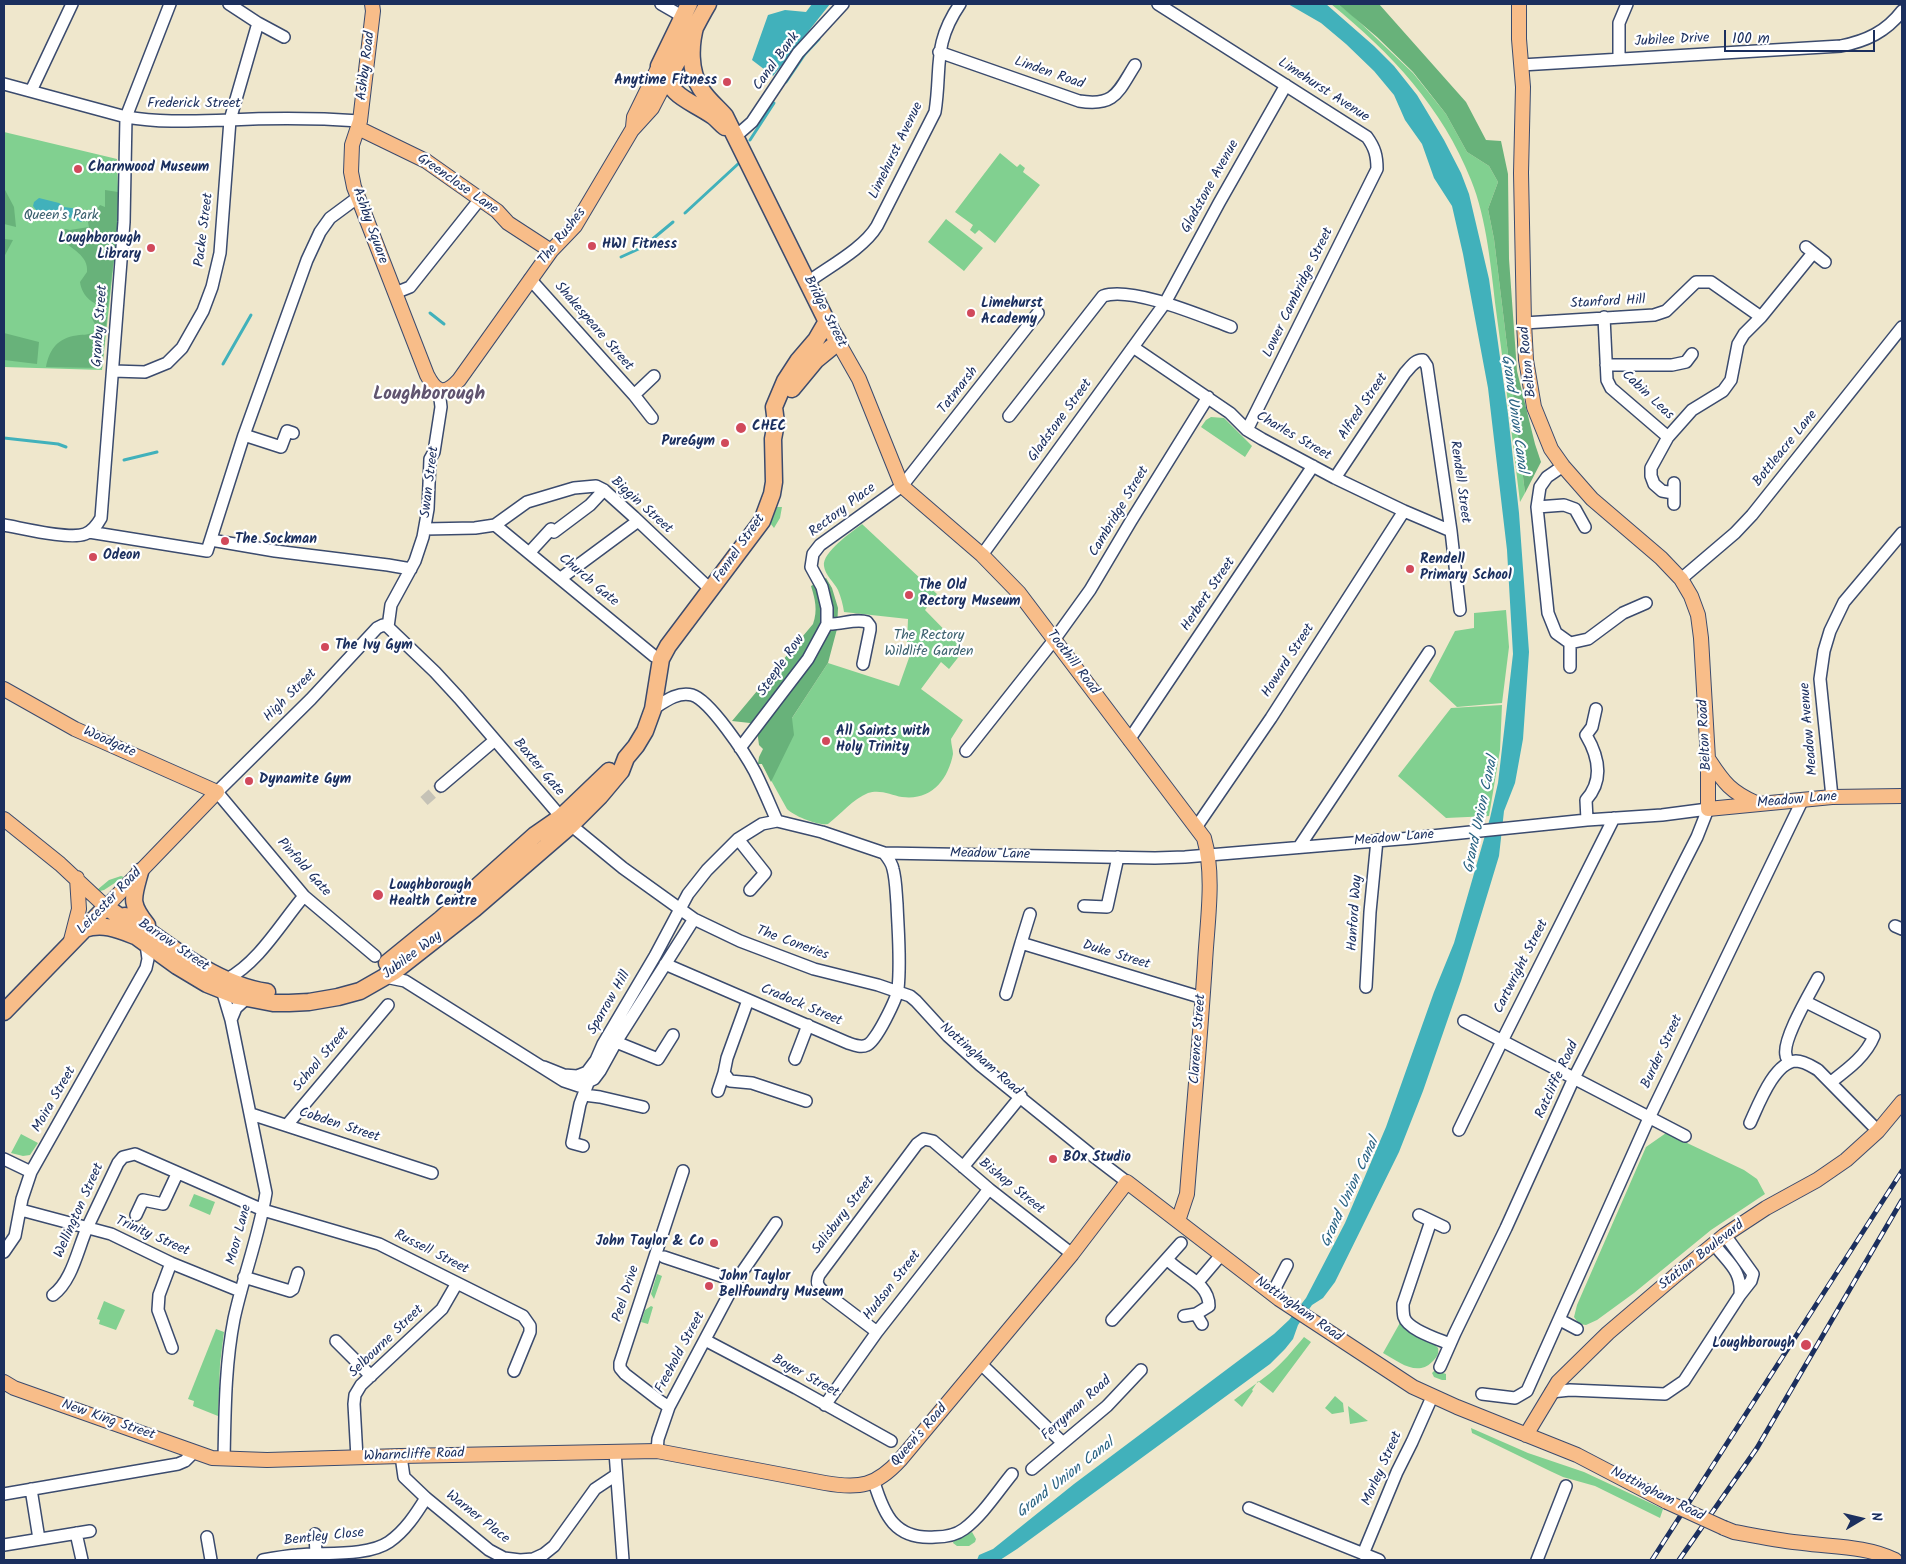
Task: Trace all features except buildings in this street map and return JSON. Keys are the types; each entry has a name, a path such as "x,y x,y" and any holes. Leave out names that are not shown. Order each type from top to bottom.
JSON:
{"highway":[{"path":"700,88 666,72 689,15 708,4"},
{"name":"Bridge Street","path":"689,15 693,32 693,65 700,88 725,116 838,342"},
{"name":"Bridge Street","path":"666,72 671,89 686,102 714,117 734,135"},
{"name":"Fennel Street","path":"776,423 774,407 785,381 798,361 816,340 827,321"},
{"name":"Fennel Street","path":"662,659 668,646 762,521 767,511 774,482 773,439 776,423 793,387 824,352 838,342"},
{"path":"565,822 616,764 626,758 645,731 653,709 662,659"},
{"name":"Jubilee Way","path":"229,980 247,998 273,1003 309,1002 338,998 360,990 395,971 474,909 565,822"},
{"name":"Jubilee Way","path":"229,980 260,991 289,994 315,992 352,983 370,974 399,954 535,835 565,822"},
{"path":"140,872 134,893 137,912 146,939"},
{"name":"Barrow Street","path":"112,911 166,958 207,984 229,980"},
{"name":"Leicester Road","path":"4,1012 84,930 112,911"},
{"path":"84,930 104,926 119,929 146,939"},
{"name":"Barrow Street","path":"146,939 229,980"}],"main road":[{"name":"Ashby Road","path":"359,125 372,4"},
{"name":"Belton Road","path":"1519,4 1519,39 1523,87 1521,173 1524,324 1526,360 1534,407 1552,449 1562,466 1592,499 1661,558 1681,579 1691,596 1698,615 1701,638 1708,759 1708,809"},
{"name":"The Rushes","path":"439,390 449,390 453,386 551,251 575,226 632,130 652,108 666,72"},
{"name":"The Rushes","path":"632,130 634,117 666,72"},
{"path":"652,108 660,101 668,99 686,102"},
{"name":"Ashby Square","path":"359,125 352,145 351,172 357,198 432,385 439,390"},
{"name":"Greenclose Lane","path":"359,125 426,161 497,211 508,223 551,251"},
{"name":"Bridge Street","path":"838,342 859,379 906,490"},
{"name":"Toothill Road","path":"906,490 982,556 1019,593 1129,740 1197,826 1204,838 1209,855"},
{"name":"Woodgate","path":"4,689 75,728 216,792"},
{"path":"1708,759 1724,783 1741,796 1759,804"},
{"name":"Leicester Road","path":"112,911 140,872 216,792"},
{"name":"Meadow Lane","path":"1708,809 1832,797 1902,796"},
{"path":"4,819 77,878 112,911"},
{"name":"Clarence Street","path":"1178,1221 1187,1194 1208,911 1209,855"},
{"path":"70,944 79,909 77,878"},
{"name":"Station Boulevard","path":"1526,1435 1558,1382 1608,1333 1725,1236 1766,1208 1817,1180 1846,1160 1878,1131 1902,1102"},
{"name":"Nottingham Road","path":"1128,1182 1276,1297 1404,1382 1432,1397 1577,1455 1667,1502 1734,1532 1801,1543 1853,1548 1894,1560"},
{"name":"Queen's Road","path":"615,1452 657,1451 845,1486 861,1486 874,1482 885,1475 900,1460 982,1364 1128,1182"},
{"name":"New King Street","path":"4,1382 14,1388 218,1459"},
{"name":"Wharncliffe Road","path":"218,1459 615,1452"}],"street":[{"path":"31,91 72,4"},
{"path":"126,117 170,4"},
{"path":"229,4 284,37"},
{"path":"661,4 689,15"},
{"name":"Canal Bank","path":"734,135 752,122 798,53 843,4"},
{"name":"Limehurst Avenue","path":"808,282 862,242 873,233 877,226 935,112 938,95 939,52 943,35 951,16 960,4"},
{"name":"Limehurst Avenue","path":"1158,4 1367,137 1375,147 1377,169"},
{"path":"1619,59 1619,23 1627,4"},
{"name":"Jubilee Drive","path":"1521,65 1841,46 1860,42 1880,32 1890,26 1902,11"},
{"name":"Packe Street","path":"113,371 145,372 167,364 182,348 203,311 212,287 220,253 230,120 258,23"},
{"name":"Linden Road","path":"939,52 1088,103 1106,101 1116,95 1135,65"},
{"name":"Frederick Street","path":"4,84 126,117 173,122 230,120 359,125"},
{"name":"Gladstone Avenue","path":"1164,303 1286,85"},
{"name":"Granby Street","path":"89,532 96,527 101,518 124,222 126,117"},
{"name":"Lower Cambridge Street","path":"1247,430 1377,169"},
{"path":"209,545 244,434 307,260 320,232 330,218 357,198"},
{"path":"395,293 410,287 480,199"},
{"path":"1674,493 1662,491 1654,484 1651,476 1651,468 1668,436 1692,410 1723,392 1731,380 1738,344 1744,334 1761,317 1810,250 1825,262"},
{"name":"Shakespeare Street","path":"530,279 634,395 652,418"},
{"name":"Stanford Hill","path":"1524,324 1654,315 1666,311 1696,282 1711,282 1761,317"},
{"path":"1009,416 1103,296 1111,293 1120,293 1164,303 1231,327"},
{"name":"Gladstone Street","path":"982,556 1164,303"},
{"name":"Tatmarsh","path":"906,490 1038,313"},
{"name":"Cabin Leas","path":"1604,317 1607,380 1612,388 1668,436"},
{"name":"Bottleacre Lane","path":"1681,579 1735,533 1752,515 1902,327"},
{"name":"Charles Street","path":"1133,347 1230,413 1247,430 1335,478 1451,531"},
{"path":"1606,365 1672,365 1686,362 1692,354"},
{"name":"Alfred Street","path":"1335,478 1405,373 1414,363 1423,360"},
{"name":"Rendell Street","path":"1423,360 1427,366 1451,531 1460,610"},
{"path":"634,395 654,376"},
{"name":"Swan Street","path":"388,627 391,605 410,569 425,529 428,509 430,459 434,452 440,412 439,390"},
{"name":"Cambridge Street","path":"966,751 1054,640 1090,590 1208,397"},
{"path":"244,434 281,447 286,431 293,433"},
{"name":"Herbert Street","path":"1129,740 1313,466"},
{"path":"1562,466 1548,477 1540,487 1537,507 1548,613 1556,633 1570,643 1588,639 1622,613 1646,603"},
{"name":"Biggin Street","path":"425,529 475,528 495,525 527,502 586,486 596,486 604,490 711,590"},
{"path":"529,553 551,530 554,532 590,505 604,490"},
{"name":"Rectory Place","path":"827,624 827,608 822,587 811,567 813,554 820,545 906,490"},
{"path":"1537,507 1564,505 1574,509 1585,527"},
{"name":"Howard Street","path":"1197,826 1271,718 1404,511"},
{"path":"561,578 638,521"},
{"path":"4,525 76,536 89,532 275,551 410,569"},
{"name":"Church Gate","path":"495,525 654,656 662,659"},
{"name":"Meadow Avenue","path":"1832,797 1820,679 1824,650 1830,631 1844,602 1902,533"},
{"path":"827,624 843,624 862,620 867,622 870,630 863,664"},
{"name":"Steeple Row","path":"740,748 808,659 827,624"},
{"name":"Baxter Gate","path":"388,627 435,672 565,822 681,910"},
{"name":"High Street","path":"216,792 311,699 377,628 388,627"},
{"path":"1570,643 1570,666"},
{"path":"1299,847 1429,652"},
{"path":"653,709 679,695 692,695 714,713 740,748 755,772 777,821 822,832 884,852 894,870 896,886 898,991"},
{"path":"1587,820 1586,800 1594,792 1598,768 1594,749 1586,735 1592,727 1596,709"},
{"path":"441,786 495,740"},
{"name":"Pinfold Gate","path":"216,792 304,896 375,956"},
{"name":"Burder Street","path":"1482,1394 1515,1403 1527,1391 1649,1118 1802,801"},
{"name":"Meadow Lane","path":"884,852 1155,858 1209,855 1587,820 1662,815 1708,809"},
{"name":"Ratcliffe Road","path":"1440,1367 1574,1078 1697,838 1708,809"},
{"name":"Cartwright Street","path":"1459,1130 1614,818"},
{"name":"Sparrow Hill","path":"544,1067 564,1075 576,1076 587,1072 596,1060 623,1009 681,910 688,894 707,870 738,840 762,824 777,821"},
{"path":"738,840 765,873 750,890"},
{"name":"Hanford Way","path":"1366,987 1370,912 1377,840"},
{"path":"1084,906 1107,907 1118,857"},
{"path":"229,980 250,963 304,896"},
{"name":"The Coneries","path":"681,910 694,920 785,959 814,969 898,991"},
{"path":"1006,994 1030,914"},
{"name":"Sparrow Hill","path":"588,1083 600,1071 616,1042 694,920"},
{"name":"Moira Street","path":"4,1252 15,1236 31,1172 146,968 148,959 146,939"},
{"name":"Duke Street","path":"1021,943 1202,998"},
{"path":"146,968 156,961 166,958"},
{"name":"Cradock Street","path":"666,964 858,1046 865,1046 871,1043 898,991"},
{"path":"385,977 406,981 477,1028 571,1084 579,1086 588,1083"},
{"path":"1790,1062 1786,1056 1786,1044 1818,978"},
{"name":"Moor Lane","path":"218,1459 230,1349 240,1291 266,1193 231,1020 229,980"},
{"name":"Nottingham Road","path":"898,991 916,1001 955,1043 1089,1154 1128,1182"},
{"path":"231,1020 236,1008 247,998"},
{"path":"718,1091 727,1058 748,1000"},
{"path":"1806,1002 1874,1036 1850,1068 1831,1082"},
{"name":"School Street","path":"287,1125 381,1008"},
{"path":"1464,1021 1685,1136"},
{"path":"795,1059 808,1025"},
{"path":"616,1042 658,1059 673,1035"},
{"path":"1750,1123 1769,1083 1781,1068 1790,1062 1798,1061 1818,1070 1878,1131"},
{"path":"724,1073 730,1081 752,1083 806,1101"},
{"path":"583,1146 572,1142 580,1104 588,1083"},
{"path":"584,1095 643,1107"},
{"path":"963,1167 1020,1096"},
{"name":"Cobden Street","path":"250,1114 287,1125 416,1174 432,1173"},
{"name":"Salisbury Street","path":"877,1332 819,1288 817,1279 917,1144 924,1139 933,1141"},
{"name":"Bishop Street","path":"933,1141 989,1189 1072,1254"},
{"name":"Wellington Street","path":"53,1295 61,1287 70,1272 87,1228 118,1163 129,1154 143,1157"},
{"name":"Russell Street","path":"143,1157 177,1174 263,1210 379,1244 523,1316 530,1326 528,1339 514,1371"},
{"path":"4,1159 31,1172"},
{"name":"Peel Drive","path":"669,1407 625,1374 620,1368 620,1363 683,1171"},
{"path":"136,1216 144,1200 163,1204 177,1174"},
{"name":"Hudson Street","path":"825,1405 877,1332 989,1189"},
{"name":"Trinity Street","path":"21,1210 111,1234 171,1263 240,1291"},
{"path":"1418,1215 1444,1227"},
{"path":"1431,1221 1402,1304 1404,1317 1413,1328 1450,1344"},
{"name":"Freehold Street","path":"657,1451 658,1439 669,1407 736,1281 776,1223"},
{"path":"1551,1392 1570,1390 1665,1394 1684,1382 1740,1294 1751,1281 1753,1274 1725,1236"},
{"path":"1112,1320 1182,1243"},
{"path":"1714,1244 1738,1274 1741,1282 1740,1294"},
{"path":"1198,1282 1221,1254"},
{"path":"664,1257 736,1281"},
{"path":"1167,1259 1182,1272 1198,1282 1206,1292 1209,1306 1199,1319 1184,1316"},
{"path":"171,1263 159,1295 158,1310 172,1348"},
{"path":"1276,1297 1287,1265"},
{"path":"244,1277 290,1291 293,1289 298,1273"},
{"name":"Selbourne Street","path":"357,1458 355,1395 361,1385 442,1309 457,1283"},
{"path":"1560,1320 1577,1329"},
{"name":"Boyer Street","path":"705,1340 891,1440"},
{"path":"336,1341 371,1376"},
{"path":"982,1364 1063,1443"},
{"name":"Ferryman Road","path":"1032,1469 1107,1406 1141,1370"},
{"name":"Morley Street","path":"1363,1554 1396,1472 1432,1397"},
{"path":"4,1494 178,1464 185,1461 194,1452"},
{"path":"615,1452 623,1560"},
{"name":"Warner Place","path":"401,1456 404,1477 426,1498 490,1550 504,1558 527,1559 544,1554 554,1546 595,1489 616,1475"},
{"path":"874,1482 878,1496 891,1522 900,1531 909,1535 926,1538 952,1535 963,1530 973,1522 1012,1474"},
{"path":"1537,1560 1566,1486"},
{"path":"31,1490 39,1539"},
{"name":"Bentley Close","path":"263,1560 296,1555 367,1550 387,1543 402,1532 426,1498"},
{"path":"1249,1508 1379,1560"},
{"path":"4,1545 90,1531"},
{"path":"76,1533 82,1560"},
{"path":"315,1534 316,1554"},
{"path":"207,1537 211,1560"}],"green space":[{"path":"1331,4 1338,4 1352,15 1413,73 1446,114 1467,152 1489,166 1498,182 1488,209 1494,239 1525,493 1520,502 1488,244 1481,211 1471,180 1459,153 1445,129 1413,83 1374,42"},
{"path":"1338,4 1379,4 1466,102 1486,140 1501,141 1508,174 1509,259 1517,371 1541,462 1525,493 1494,239 1488,209 1498,182 1489,166 1467,152 1446,114 1413,72 1377,37"},
{"name":"Queen's Park","path":"4,132 117,159 119,216 102,370 4,367"},
{"path":"1000,153 1017,167 1020,164 1025,168 1023,172 1040,185 995,243 979,230 975,234 970,230 973,225 955,212"},
{"path":"4,188 14,207 16,227 4,224"},
{"path":"105,190 118,192 119,216 108,307 94,303 83,292 80,282 87,272 85,261 60,239 65,229 89,227 87,218 100,205 105,207"},
{"path":"946,219 983,248 964,271 928,242"},
{"path":"4,239 13,240 4,257"},
{"path":"91,317 107,317 102,368 46,367 51,351 62,340 96,331 96,326"},
{"path":"4,333 39,342 37,364 4,360"},
{"path":"1211,417 1224,418 1252,446 1245,457 1201,427"},
{"path":"777,507 782,507 780,518 774,528 770,523"},
{"name":"The Rectory Wildlife Garden","path":"862,524 937,594 925,610 964,650 949,669 941,662 921,689 963,720 951,739 953,754 947,772 930,792 922,796 912,797 902,797 881,792 868,793 852,803 828,824 824,824 806,820 787,809 762,764 828,663 899,686 910,655 907,643 908,619 844,612 838,590 824,566 828,555 833,549"},
{"path":"826,578 832,588 838,608 837,629 828,663 792,718 794,735 771,782 762,764 758,764 763,749 759,745 757,730 750,723 732,721 813,624 816,609 811,586"},
{"path":"1506,610 1509,647 1502,703 1457,707 1429,681 1455,631 1474,628 1474,613"},
{"path":"1502,705 1500,750 1489,816 1446,818 1398,776 1451,708"},
{"path":"121,876 124,877 104,890 97,890 109,880"},
{"path":"1666,1133 1744,1170 1757,1179 1765,1194 1711,1230 1634,1293 1597,1320 1586,1325 1579,1324 1574,1317 1577,1305 1646,1147"},
{"path":"21,1134 38,1143 30,1155 23,1156 11,1153"},
{"path":"194,1194 215,1202 210,1215 189,1206"},
{"path":"657,1274 662,1276 654,1299 651,1294"},
{"path":"104,1301 125,1310 116,1330 99,1324 100,1320 97,1319"},
{"path":"651,1306 653,1307 648,1324 641,1322 645,1310"},
{"path":"1401,1321 1413,1335 1434,1344 1438,1348 1436,1357 1426,1366 1414,1368 1402,1364 1383,1353"},
{"path":"216,1329 224,1332 220,1364 218,1416 193,1406 194,1401 188,1399"},
{"path":"1304,1337 1311,1342 1273,1393 1259,1382 1287,1357"},
{"path":"1435,1370 1446,1374 1446,1380 1434,1377 1432,1373"},
{"path":"1256,1384 1242,1407 1234,1400 1243,1393"},
{"path":"1335,1396 1343,1403 1344,1412 1332,1414 1325,1408"},
{"path":"1348,1406 1368,1421 1350,1424"},
{"path":"1471,1428 1528,1453 1584,1472 1663,1509 1660,1518 1595,1486 1563,1477 1550,1471 1472,1433"},
{"path":"972,1532 976,1539 969,1546 957,1546 953,1543 954,1540"}],"water":[{"path":"812,4 830,4 773,76 752,60 768,15 785,10 806,12"},
{"path":"1288,4 1326,4 1394,66 1417,95 1444,140 1461,173 1469,194 1489,279 1508,414 1519,513 1529,652 1523,739 1515,783 1504,811 1499,856 1461,981 1423,1091 1399,1152 1335,1282 1323,1298 1312,1305 1298,1325 1293,1339 1270,1364 1017,1549 1000,1560 977,1560 979,1555 993,1549 1074,1484 1274,1334 1289,1320 1306,1298 1345,1223 1386,1127 1434,992 1454,943 1490,818 1498,783 1513,654 1507,550 1488,388 1452,206 1434,178 1422,144 1405,120 1394,95 1374,71 1346,44 1321,23"},
{"path":"39,198 59,203 64,207 79,209 87,215 86,219 81,222 63,215 48,215 36,210 33,206 34,202"}],"waterway":[{"path":"786,82 805,54 819,39"},
{"path":"750,140 774,103"},
{"path":"685,213 738,164"},
{"path":"621,257 643,247 673,222"},
{"path":"430,313 444,324"},
{"path":"223,364 251,315"},
{"path":"4,438 58,444 66,447"},
{"path":"124,460 157,452"}],"tunnel":[{"path":"424,801 441,786"}],"railway":[{"path":"1652,1560 1902,1171"},
{"path":"1679,1560 1757,1448 1902,1200"}],"place":[{"name":"Anytime Fitness","path":"727,82"},
{"name":"Charnwood Museum","path":"78,169"},
{"name":"HW1 Fitness","path":"592,246"},
{"name":"Loughborough Library","path":"151,248"},
{"name":"Limehurst Academy","path":"971,313"},
{"name":"CHEC","path":"741,428"},
{"name":"PureGym","path":"725,443"},
{"name":"The Sockman","path":"225,541"},
{"name":"Odeon","path":"93,557"},
{"name":"Rendell Primary School","path":"1410,569"},
{"name":"The Old Rectory Museum","path":"909,595"},
{"name":"The Ivy Gym","path":"325,647"},
{"name":"All Saints with Holy Trinity","path":"826,741"},
{"name":"Dynamite Gym","path":"249,781"},
{"name":"Loughborough Health Centre","path":"378,895"},
{"name":"BOx Studio","path":"1053,1159"},
{"name":"John Taylor & Co","path":"714,1243"},
{"name":"John Taylor Bellfoundry Museum","path":"709,1286"},
{"name":"Loughborough","path":"1806,1345"}],"district":[{"name":"Loughborough","path":"429,396"}],"water label":[{"name":"Grand Union Canal","path":"1513,414"},
{"name":"Grand Union Canal","path":"1482,815"},
{"name":"Grand Union Canal","path":"1351,1193"},
{"name":"Grand Union Canal","path":"1066,1479"}]}
